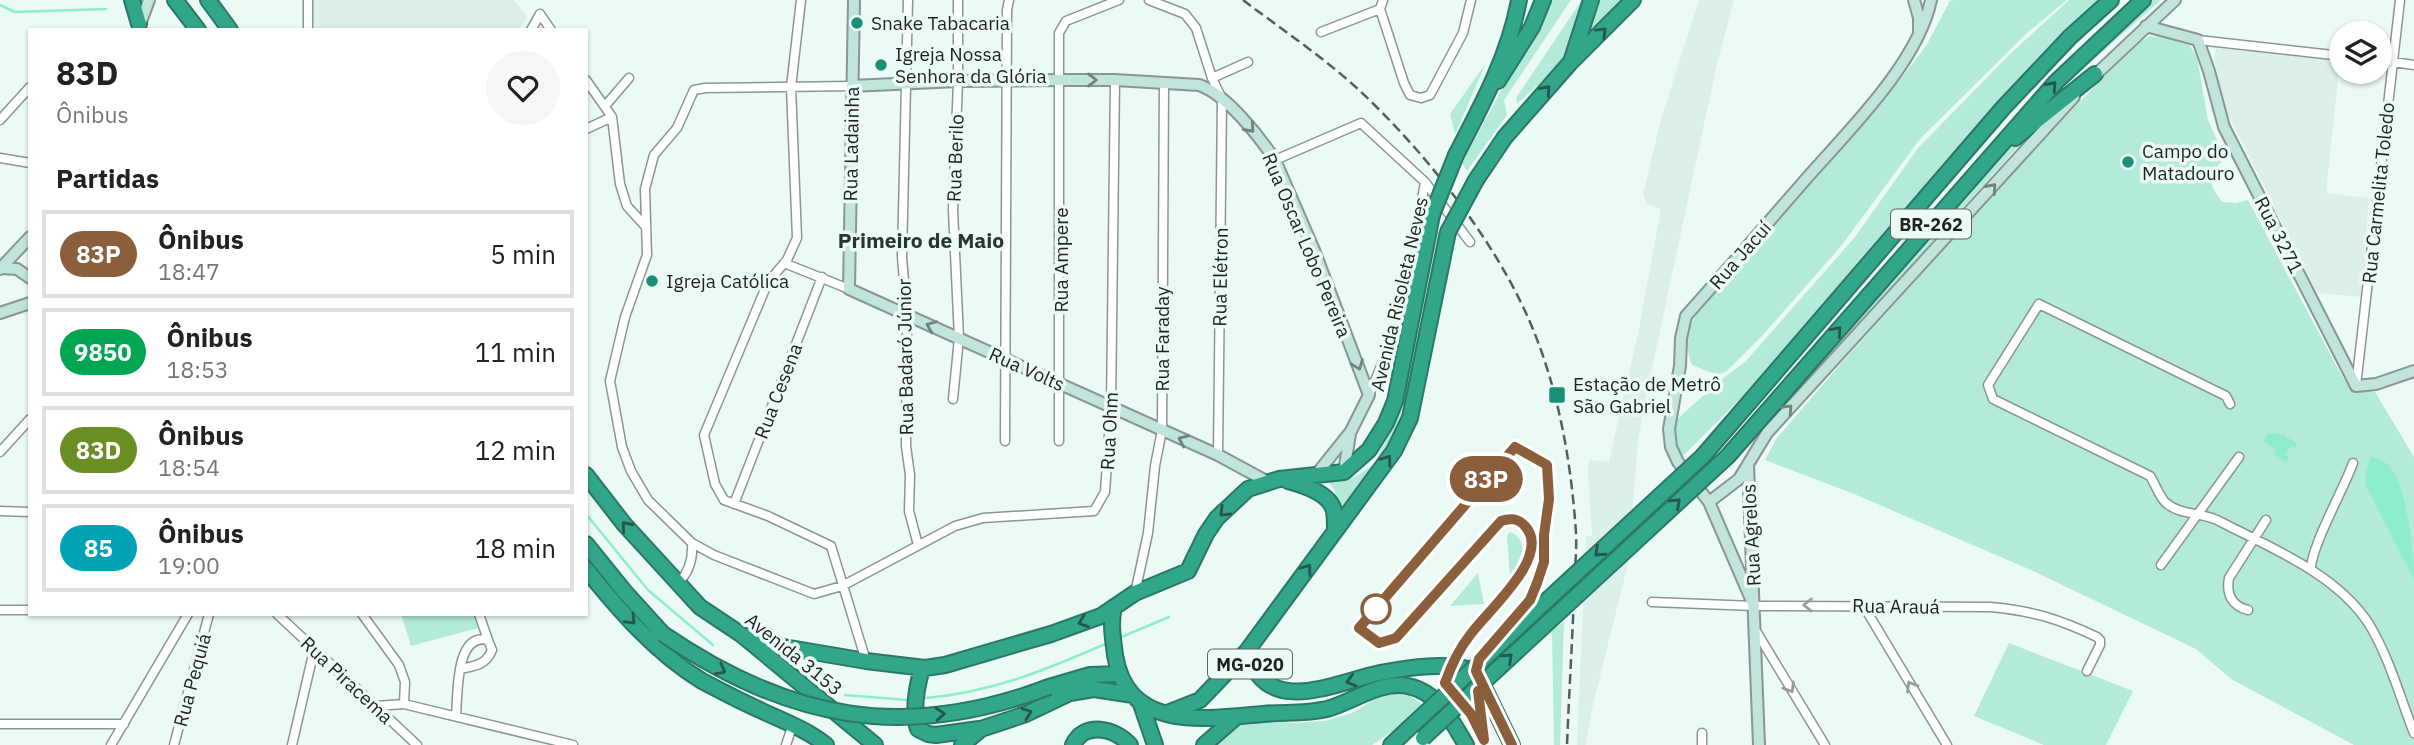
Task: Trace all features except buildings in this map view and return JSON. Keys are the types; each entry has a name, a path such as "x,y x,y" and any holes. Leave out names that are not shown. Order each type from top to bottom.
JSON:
{"highway":[{"path":"132,0 139,27"},
{"path":"175,0 196,28"},
{"path":"196,0 217,28"},
{"path":"208,0 229,28"},
{"name":"Avenida Risoleta Neves","path":"1344,472 1369,450 1386,423 1395,401 1426,213 1488,92 1514,27 1518,0"},
{"path":"1488,92 1506,71 1532,27 1543,0"},
{"path":"1570,63 1591,0"},
{"name":"Avenida Risoleta Neves","path":"1335,529 1394,451 1410,418 1448,232 1476,180 1522,117 1570,63 1633,0"},
{"name":"BR-262","path":"1391,745 1703,456 2003,108 2070,37 2111,0"},
{"name":"BR-262","path":"1419,741 1728,456 2056,82 2143,0"},
{"path":"1984,163 2095,74"},
{"path":"742,635 766,643 922,668 945,665 1027,643 1101,615 1135,593 1188,571 1217,518 1248,489 1272,480 1344,472"},
{"name":"Avenida 3153","path":"588,478 624,524 700,607 742,635 875,745"},
{"path":"1272,480 1309,488 1329,503 1334,509 1335,529"},
{"name":"MG-020","path":"1166,713 1200,700 1247,651 1335,529"},
{"path":"588,546 663,634 725,673 788,700 852,715 946,715 992,707 1118,667"},
{"path":"588,571 655,645 700,680 797,726 827,745"},
{"path":"1114,607 1111,629 1118,667 1137,699 1155,745"},
{"name":"MG-020","path":"1247,651 1251,666 1258,678 1265,683 1282,689 1312,692 1376,674 1438,666 1476,671 1512,745"},
{"path":"922,668 917,688 915,721 918,729 929,734 981,729 1026,714 1070,693 1094,689 1137,699 1166,713 1189,718 1327,709 1377,689 1405,685 1419,689 1442,707 1466,745"},
{"path":"1204,745 1236,717"},
{"path":"797,726 816,745"},
{"path":"962,745 981,729"},
{"path":"1073,745 1082,734 1098,729 1114,733 1130,745"}],"street":[{"path":"139,27 149,0"},
{"path":"307,0 308,28"},
{"path":"801,0 791,87 797,238 784,262 768,282 704,435 715,484 724,500 768,516 831,546 866,661"},
{"name":"Rua Ladainha","path":"849,289 854,0"},
{"name":"Rua Badaró Júnior","path":"908,0 902,257 907,316 906,446 910,475 909,511 919,545"},
{"name":"Rua Berilo","path":"953,399 959,338 953,210 958,0"},
{"path":"1005,441 1009,0"},
{"name":"Rua Ampere","path":"1059,440 1059,33 1066,22 1119,0"},
{"name":"Rua Oscar Lobo Pereira","path":"1149,0 1185,14 1196,28 1212,78 1222,99 1275,160 1314,250 1369,395"},
{"path":"1321,32 1381,4 1404,83 1410,95 1422,98 1430,95 1463,33 1471,0"},
{"path":"1919,37 1916,0 1930,0"},
{"name":"Rua Jacuí","path":"1754,606 1709,502 1678,463 1671,447 1669,429 1686,316 1884,88 1919,37 1927,18 1930,0"},
{"path":"1709,502 1739,480 1767,433 2095,74 2175,0"},
{"name":"Rua Carmelita Toledo","path":"2392,62 2400,0"},
{"path":"532,28 540,14 550,28"},
{"path":"2146,26 2198,40 2329,55"},
{"name":"Rua 3271","path":"2198,40 2224,127 2356,386"},
{"path":"1212,78 1248,62"},
{"path":"2392,62 2414,65"},
{"path":"605,106 629,78"},
{"path":"791,87 906,85 958,81 1115,80 1199,85 1210,89 1222,99"},
{"name":"Rua Ohm","path":"791,87 694,90 677,128 654,155 645,189 647,255 625,317 610,381 622,447 631,471 648,500 692,543 714,555 814,594 842,586 955,526 983,518 1094,511 1105,492 1111,407 1115,80"},
{"path":"588,82 612,117 620,184 627,206 646,227"},
{"name":"Rua Faraday","path":"1135,593 1148,533 1161,430 1164,82"},
{"name":"Rua Carmelita Toledo","path":"2356,386 2390,84"},
{"path":"0,120 28,89"},
{"name":"Rua Elétron","path":"1218,456 1222,99"},
{"path":"588,128 612,117"},
{"path":"1275,160 1362,123 1425,182 1470,242"},
{"path":"0,158 28,163"},
{"path":"1425,182 1426,213"},
{"path":"1,269 28,239"},
{"name":"Rua Volts","path":"784,262 1272,480"},
{"path":"1,269 17,269 28,277"},
{"name":"Rua Cesena","path":"734,504 822,277"},
{"path":"0,313 28,304"},
{"path":"2231,404 2226,396 2039,304 1988,385 1993,399 2150,476 2165,502 2175,509 2217,519 2311,570 2337,589 2367,622 2380,645 2414,733"},
{"path":"1310,476 1351,431 1394,335"},
{"path":"2356,386 2376,384 2414,370"},
{"path":"0,452 28,421"},
{"path":"1344,472 1351,431"},
{"path":"2161,565 2239,457"},
{"path":"2311,570 2313,555 2353,463"},
{"name":"Rua Agrelos","path":"1748,464 1759,745"},
{"path":"0,511 28,512"},
{"path":"2248,610 2238,607 2230,598 2227,585 2266,520"},
{"path":"684,588 692,543"},
{"name":"Rua Arauá","path":"1652,602 1754,606 1991,607 2019,610 2061,620 2100,640 2087,671"},
{"path":"1863,605 1947,745"},
{"path":"0,610 28,610"},
{"path":"111,745 187,616"},
{"name":"Rua Pequiá","path":"174,745 208,616"},
{"name":"Rua Piracema","path":"278,616 416,745"},
{"path":"363,616 399,665 405,681 404,704"},
{"path":"460,669 480,665 492,650 480,616"},
{"path":"1756,631 1825,745"},
{"path":"456,715 463,653 473,641 488,640"},
{"path":"292,745 314,650"},
{"path":"376,706 404,704 573,745"},
{"path":"0,724 124,724"},
{"path":"786,745 797,726"},
{"path":"1702,733 1702,745"}],"shaded area":[{"path":"311,0 514,0 527,17 520,28 312,28"},
{"path":"1549,0 1571,0 1504,100 1507,115 1467,171 1462,163 1535,35"},
{"path":"1582,0 1587,0 1567,58 1517,104 1516,98"},
{"path":"1597,0 1620,0 1580,42"},
{"path":"1699,0 1734,0 1717,64 1638,440 1628,564 1591,713 1586,745 1577,745 1586,536 1592,536 1589,460 1609,462 1638,334 1661,209 1647,204 1643,195 1661,119"},
{"path":"2067,0 2027,33 1920,139 1842,245 1762,336 1727,371 1717,375 1692,365 1688,337 1698,310 1882,103 1926,46 1950,1"},
{"path":"2069,0 2101,0 2040,58 1971,135 1777,362 1682,457 1676,449 1675,421 1745,362 1855,237 1918,148 2010,54"},
{"path":"2149,0 2161,0 2075,76 2056,87"},
{"path":"2150,36 2190,46 2197,57 2208,120 2225,158 2213,174 2214,190 2223,202 2248,200 2343,378 2355,391 2375,392 2414,457 2414,745 2354,745 2231,679 2196,649 2031,570 1854,494 1765,460 1776,439 2017,168 2132,47"},
{"path":"2216,48 2329,59 2329,84 2337,84 2326,193 2369,198 2361,297 2317,293 2224,106 2214,59"},
{"path":"1486,63 1455,134 1450,114"},
{"path":"2032,131 1766,426 1746,459 1758,426 1986,168"},
{"path":"1435,229 1442,234 1399,430 1380,463 1340,508 1334,489 1326,480 1355,477 1374,464 1394,425"},
{"path":"2277,433 2297,444 2295,448 2291,446 2285,454 2289,457 2286,463 2274,454 2276,450 2263,441 2268,434"},
{"path":"2371,456 2390,467 2401,489 2411,538 2414,580 2365,484"},
{"path":"1510,532 1520,540 1522,552 1518,565 1510,576 1507,536"},
{"path":"1478,573 1484,604 1450,606"},
{"path":"402,616 478,616 482,627 411,646"},
{"path":"1564,622 1560,745 1554,745 1552,631"},
{"path":"2009,643 2133,691 2106,745 2044,745 1974,716"},
{"path":"1397,693 1409,695 1423,705 1407,721 1372,745 1213,745 1240,721 1267,717 1291,723 1324,721 1352,713 1379,697"}],"waterway":[{"path":"0,5 15,12 106,9"},
{"path":"588,516 648,590 713,645"},
{"path":"1119,638 1169,617"},
{"path":"926,698 998,685 1110,642"},
{"path":"845,695 907,700"}],"railway":[{"path":"1243,0 1347,79 1407,139 1474,223 1525,311 1554,392 1574,505 1576,549 1567,745"}],"bus line":[{"name":"83P","path":"1478,691 1484,740 1471,714 1445,683 1451,666 1470,634 1509,591 1530,556 1530,534 1525,524 1514,519 1501,521 1396,638 1379,643 1359,628 1515,447 1547,465 1549,499 1544,535 1544,562 1530,600 1503,629 1476,666 1512,745"}],"place":[{"name":"Snake Tabacaria","path":"857,23"},
{"name":"Igreja Nossa Senhora da Glória","path":"881,65"},
{"name":"Campo do Matadouro","path":"2128,162"},
{"name":"Igreja Católica","path":"652,281"},
{"name":"Estação de Metrô São Gabriel","path":"1557,395"}],"district":[{"name":"Primeiro de Maio","path":"921,240"}]}
